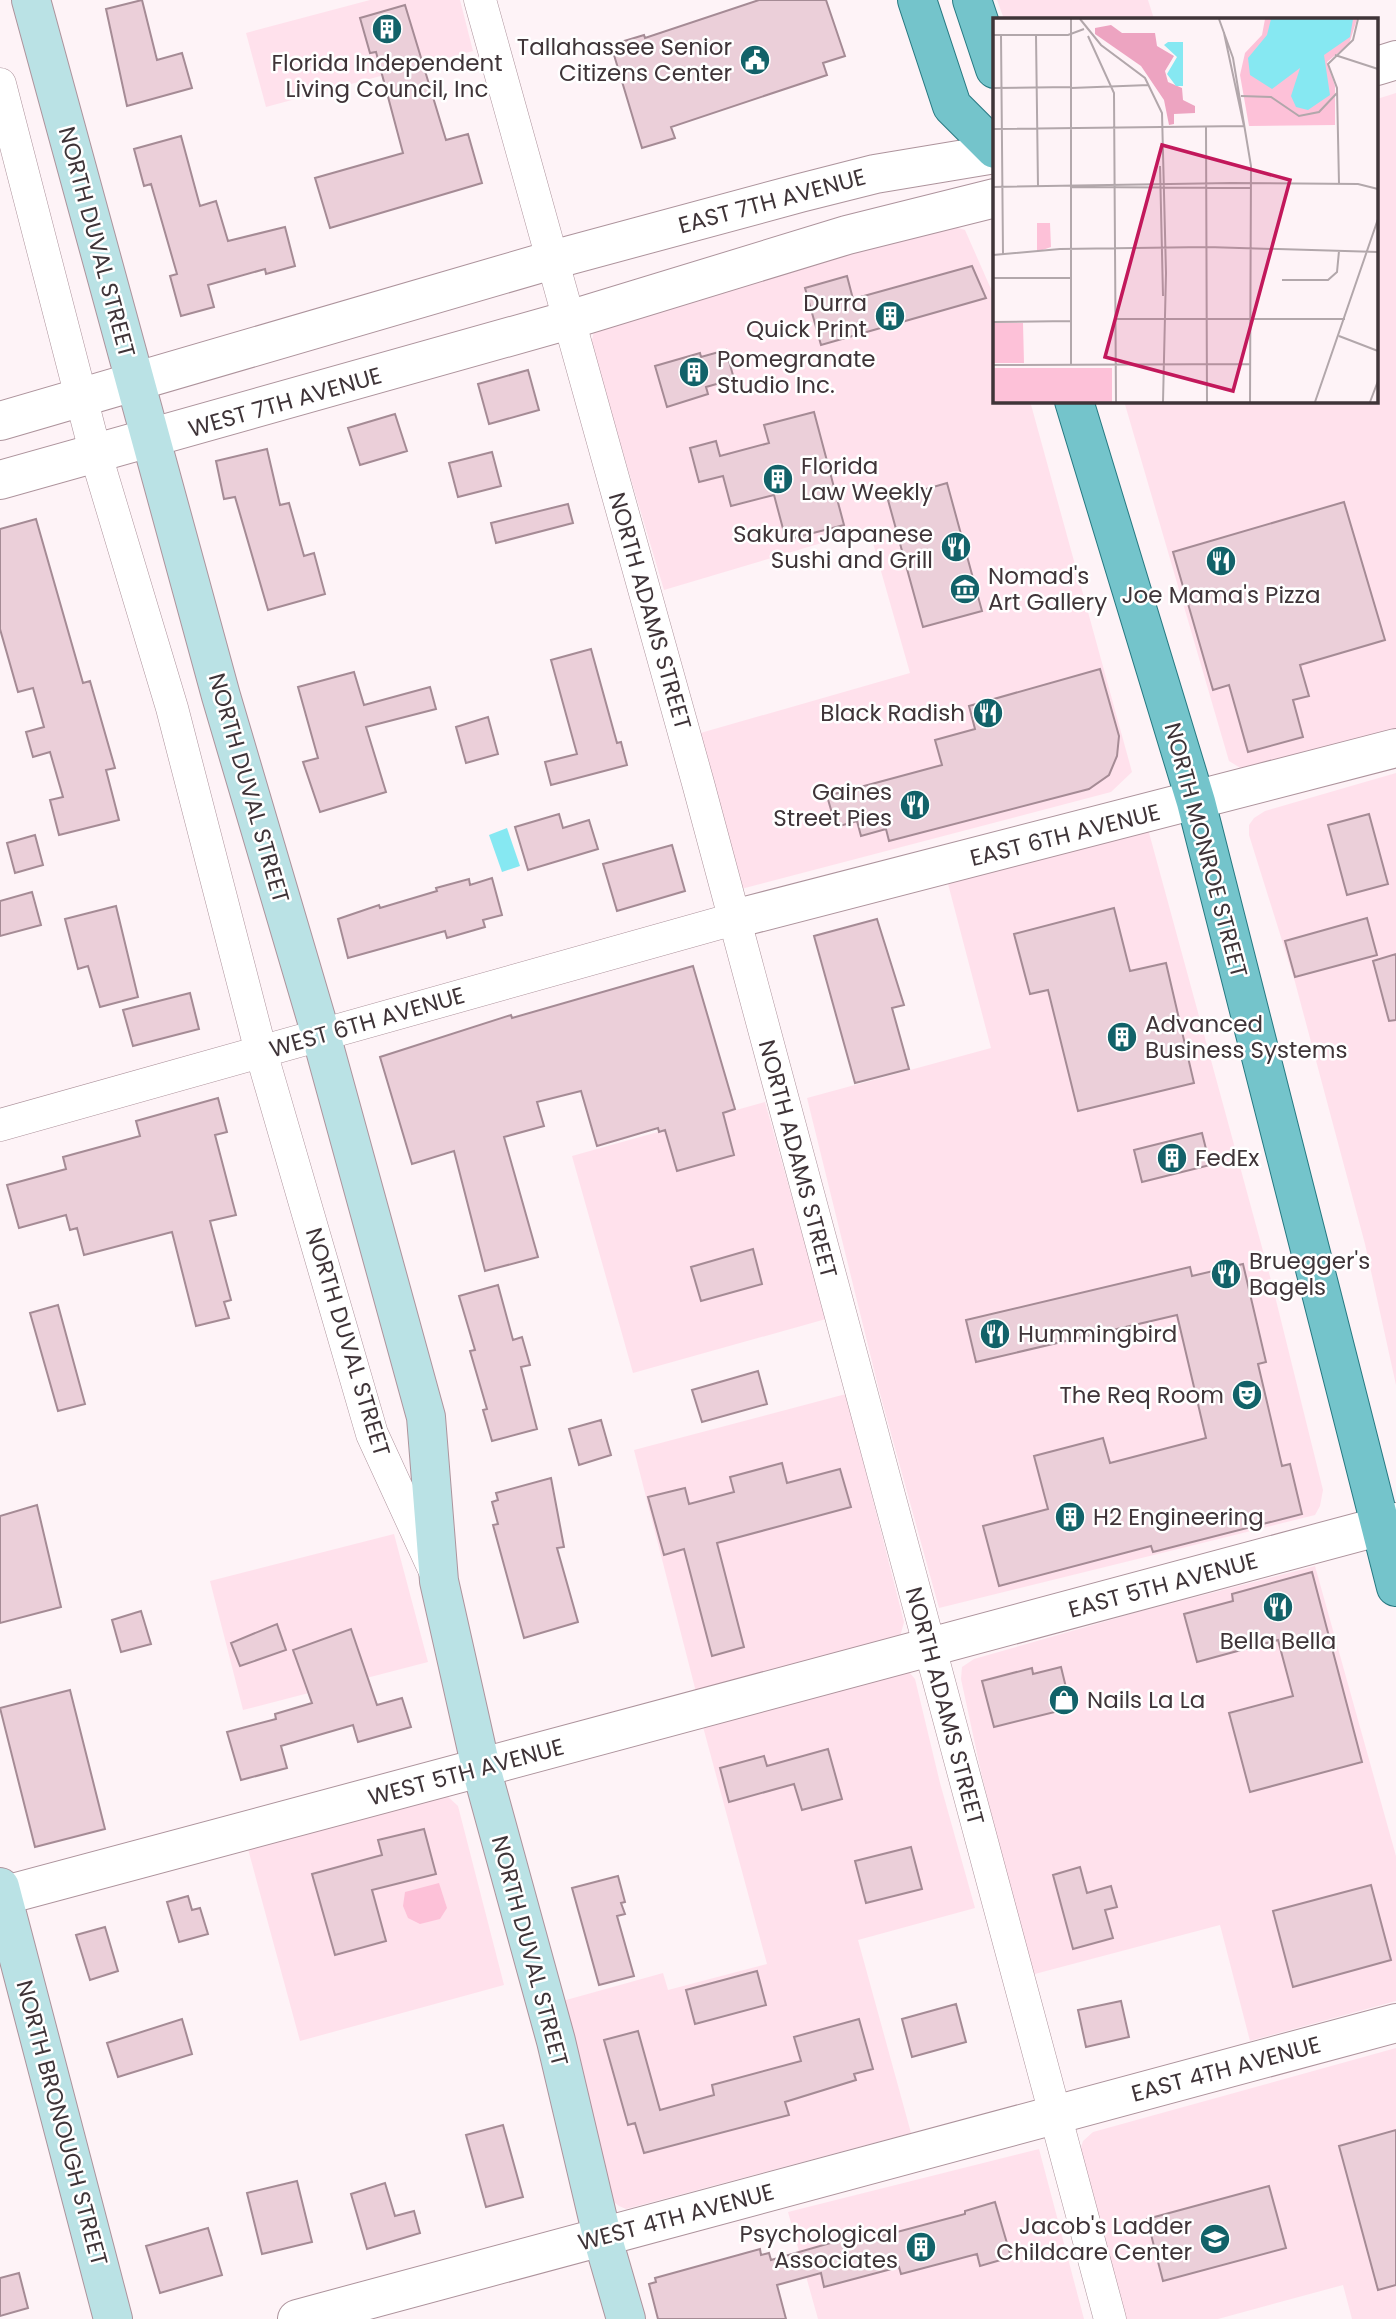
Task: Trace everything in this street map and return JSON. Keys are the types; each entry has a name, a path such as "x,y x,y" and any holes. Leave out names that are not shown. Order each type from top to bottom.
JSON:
{"main road":[{"name":"NORTH DUVAL STREET","path":"31,0 150,440 321,1035 426,1417 439,1581 481,1768 556,2040 602,2236 626,2319"},
{"path":"917,0 952,106 993,150"},
{"path":"972,0 993,63"},
{"name":"NORTH MONROE STREET","path":"1074,402 1196,802 1388,1524 1396,1587"},
{"name":"NORTH BRONOUGH STREET","path":"1,1892 113,2319"}],"street":[{"name":"NORTH ADAMS STREET","path":"480,0 734,919 1110,2319"},
{"path":"1378,66 1396,60"},
{"name":"NORTH DUVAL STREET","path":"0,84 80,398 172,708 261,1052 372,1434 439,1581"},
{"name":"EAST 7TH AVENUE","path":"552,261 875,173 993,152"},
{"path":"800,192 816,245"},
{"path":"569,320 816,245 993,199"},
{"path":"0,421 552,261"},
{"name":"WEST 7TH AVENUE","path":"0,480 569,320"},
{"name":"EAST 6TH AVENUE","path":"734,919 1196,802 1396,748"},
{"name":"WEST 6TH AVENUE","path":"0,1125 734,919"},
{"name":"EAST 5TH AVENUE","path":"930,1648 1388,1524"},
{"name":"WEST 5TH AVENUE","path":"1,1892 930,1648"},
{"name":"EAST 4TH AVENUE","path":"1055,2116 1396,2023"},
{"name":"WEST 4TH AVENUE","path":"297,2319 1055,2116"}],"shaded area":[{"path":"370,0 460,0 473,51 266,107 246,33"},
{"path":"997,0 1148,0 1154,18 1004,18"},
{"path":"1396,93 1396,729 1242,769 1229,761 1124,402 1378,402 1378,99"},
{"path":"945,224 965,230 993,293 993,402 1030,402 1132,772 1111,792 741,889 697,734 910,673 869,529 664,590 591,345 594,331"},
{"path":"1396,773 1396,1385 1365,1244 1295,982 1249,835 1249,825 1265,811"},
{"path":"1148,829 1272,1284 1323,1490 1320,1506 1315,1515 939,1608 879,1390 807,1098 991,1048 947,880"},
{"path":"765,1102 826,1319 633,1373 572,1156"},
{"path":"846,1394 904,1622 900,1637 696,1692 634,1450"},
{"path":"394,1534 428,1662 243,1710 210,1581"},
{"path":"1315,1566 1396,1856 1396,2001 1250,2041 1220,1925 1031,1975 981,1772 961,1679 962,1667 974,1659 1138,1612"},
{"path":"909,1672 915,1679 940,1783 975,1908 858,1940 911,2133 626,2209 619,2206 610,2199 559,2002 663,1973 668,1990 767,1964 702,1723"},
{"path":"445,1794 458,1806 504,1985 300,2041 248,1849"},
{"path":"439,1883 447,1908 440,1919 420,1924 408,1918 403,1906 405,1892"},
{"name":"Jacob's Ladder Childcare Center","path":"1396,2048 1396,2319 1352,2319 1343,2285 1218,2319 1120,2319 1079,2154 1083,2141 1093,2132"},
{"path":"1039,2149 1084,2319 818,2319 788,2212"}],"water":[{"path":"507,828 520,866 502,872 489,835"}],"building":[{"path":"142,0 157,60 182,53 192,88 127,106 106,9"},
{"name":"Tallahassee Senior Citizens Center","path":"759,0 826,0 845,56 823,63 827,75 671,127 675,138 642,148 611,45 644,35 645,38"},
{"path":"405,5 446,140 468,134 482,183 330,228 315,178 403,153 376,52 370,53 360,18"},
{"path":"181,136 200,206 216,201 228,241 285,227 295,266 266,274 265,269 208,285 214,307 181,316 170,276 177,274 151,184 144,186 134,149"},
{"name":"Durra Quick Print","path":"972,266 986,298 821,345 805,288 847,276 853,299"},
{"name":"Pomegranate Studio Inc.","path":"726,350 734,379 706,387 708,394 667,407 655,366 700,353 701,357"},
{"path":"528,370 539,410 489,424 478,384"},
{"name":"Florida Law Weekly","path":"814,412 844,525 786,540 774,495 731,506 723,476 699,482 690,448 716,441 720,456 769,443 764,425"},
{"path":"395,414 407,451 360,465 348,428"},
{"path":"267,449 280,505 289,503 304,556 314,553 325,594 268,610 235,497 224,499 216,461"},
{"path":"492,452 501,486 458,497 449,463"},
{"path":"947,483 982,611 923,627 888,500"},
{"path":"1344,502 1385,640 1300,665 1309,696 1293,700 1303,737 1248,752 1229,685 1213,690 1173,552"},
{"path":"568,504 573,523 496,543 491,523"},
{"path":"36,519 83,683 90,681 115,768 106,770 119,820 59,835 50,800 63,797 50,752 33,757 26,732 44,727 33,688 18,692 0,629 0,529"},
{"path":"591,649 617,743 621,742 627,765 551,785 545,762 577,754 551,660"},
{"path":"1100,669 1119,736 1117,756 1109,775 1089,789 889,841 886,829 861,836 857,821 836,827 827,796 942,765 935,740 975,729 969,706"},
{"path":"354,672 364,705 430,687 436,709 366,727 386,792 320,812 303,762 318,758 298,687"},
{"path":"488,717 498,754 466,763 456,727"},
{"path":"559,814 563,828 589,820 598,849 528,870 515,827"},
{"path":"1369,814 1388,884 1347,895 1328,825"},
{"path":"35,835 43,865 15,873 7,843"},
{"path":"672,845 685,891 617,911 603,864"},
{"path":"492,878 502,915 483,920 485,927 447,938 445,931 348,958 338,919 379,905 380,908 437,891 436,888 469,879 470,885"},
{"path":"32,892 41,925 0,936 0,901"},
{"path":"116,906 138,997 100,1007 88,966 78,969 65,919"},
{"name":"Advanced Business Systems","path":"1114,908 1130,971 1166,963 1194,1083 1078,1111 1048,990 1030,994 1014,934"},
{"path":"1367,918 1377,955 1295,977 1285,941"},
{"path":"877,919 904,1005 892,1008 909,1069 855,1083 814,936"},
{"path":"1396,954 1396,1020 1389,1021 1373,961"},
{"path":"693,966 735,1109 723,1113 734,1155 677,1171 665,1130 659,1132 658,1128 597,1146 581,1091 537,1102 544,1126 504,1137 538,1257 485,1271 454,1151 412,1164 380,1057 511,1015 512,1018"},
{"path":"190,993 199,1029 133,1046 123,1010"},
{"path":"218,1098 227,1132 215,1135 236,1215 210,1221 231,1300 224,1302 229,1318 196,1326 172,1232 84,1255 77,1228 70,1230 66,1215 19,1228 7,1185 66,1169 63,1157 140,1136 136,1121"},
{"name":"FedEx","path":"1202,1133 1210,1165 1142,1182 1134,1150"},
{"path":"753,1249 762,1284 701,1301 691,1267"},
{"path":"1243,1264 1266,1362 1258,1364 1282,1466 1290,1464 1302,1514 1153,1552 1151,1546 999,1586 983,1526 1048,1509 1034,1456 1103,1438 1110,1463 1206,1438 1177,1315 976,1362 966,1320 1190,1267 1192,1276"},
{"path":"498,1285 513,1340 522,1337 530,1365 521,1367 537,1429 492,1441 483,1410 487,1409 470,1351 475,1350 459,1296"},
{"path":"58,1305 85,1404 58,1411 30,1313"},
{"path":"758,1371 767,1404 702,1422 692,1390"},
{"path":"601,1420 611,1455 579,1465 569,1429"},
{"path":"782,1463 787,1483 840,1469 851,1507 717,1543 744,1647 712,1656 684,1549 664,1555 648,1497 685,1488 689,1504 734,1492 730,1477"},
{"path":"551,1478 564,1547 557,1548 578,1622 524,1638 493,1525 498,1524 492,1502 498,1500 496,1493"},
{"path":"37,1505 61,1607 0,1623 0,1516"},
{"path":"1312,1572 1362,1762 1250,1792 1229,1713 1293,1696 1278,1640 1197,1662 1184,1614 1233,1601 1232,1594"},
{"path":"141,1611 151,1644 121,1652 112,1620"},
{"path":"277,1624 286,1650 240,1666 231,1643"},
{"path":"351,1629 377,1705 402,1698 411,1727 358,1742 353,1725 281,1746 287,1768 241,1780 227,1732 276,1719 275,1714 312,1703 293,1650"},
{"path":"1061,1667 1071,1708 994,1727 982,1681 1032,1668 1033,1674"},
{"path":"70,1690 105,1829 35,1847 0,1708"},
{"path":"828,1749 842,1799 802,1810 794,1784 729,1802 720,1768 764,1756 767,1766"},
{"path":"424,1829 436,1874 372,1890 386,1941 335,1955 312,1874 382,1855 378,1840"},
{"path":"911,1847 922,1889 866,1903 855,1861"},
{"path":"1080,1867 1087,1893 1111,1886 1117,1907 1105,1910 1113,1938 1073,1949 1053,1875"},
{"path":"618,1876 625,1902 621,1903 625,1914 617,1916 634,1976 599,1985 572,1888"},
{"path":"1371,1885 1391,1960 1293,1987 1273,1911"},
{"path":"188,1896 192,1910 200,1908 208,1934 179,1942 167,1902"},
{"path":"105,1927 118,1971 90,1980 76,1935"},
{"path":"757,1971 766,2005 695,2024 686,1990"},
{"path":"1121,2001 1129,2037 1086,2047 1078,2010"},
{"path":"956,2004 966,2042 912,2057 902,2019"},
{"path":"182,2019 192,2054 118,2077 107,2043"},
{"path":"859,2019 873,2069 854,2074 856,2080 785,2102 789,2115 644,2153 635,2123 628,2125 604,2040 638,2031 660,2110 714,2095 712,2085 801,2061 794,2037"},
{"path":"503,2125 523,2197 486,2207 466,2135"},
{"path":"1396,2130 1396,2285 1378,2290 1339,2146"},
{"path":"297,2181 312,2242 262,2254 247,2193"},
{"path":"385,2183 395,2216 414,2211 420,2233 367,2249 351,2194"},
{"path":"1269,2186 1286,2248 1163,2281 1147,2219"},
{"path":"995,2202 1011,2257 980,2266 977,2254 901,2274 899,2267 824,2287 821,2273 777,2285 786,2319 658,2319 649,2284 656,2282 655,2278 760,2249 761,2255 769,2253 771,2260 862,2234 863,2241 965,2214 965,2211"},
{"path":"208,2228 222,2275 160,2293 146,2246"},
{"path":"19,2273 28,2308 0,2316 0,2278"}],"place":[{"name":"Florida Independent Living Council, Inc","path":"387,29"},
{"name":"Tallahassee Senior Citizens Center","path":"755,60"},
{"name":"Durra Quick Print","path":"890,316"},
{"name":"Pomegranate Studio Inc.","path":"694,372"},
{"name":"Florida Law Weekly","path":"778,479"},
{"name":"Sakura Japanese Sushi and Grill","path":"956,547"},
{"name":"Joe Mama's Pizza","path":"1221,561"},
{"name":"Nomad's Art Gallery","path":"965,589"},
{"name":"Black Radish","path":"988,713"},
{"name":"Gaines Street Pies","path":"915,805"},
{"name":"Advanced Business Systems","path":"1122,1037"},
{"name":"FedEx","path":"1172,1158"},
{"name":"Bruegger's Bagels","path":"1226,1274"},
{"name":"Hummingbird","path":"995,1334"},
{"name":"The Req Room","path":"1247,1395"},
{"name":"H2 Engineering","path":"1070,1517"},
{"name":"Bella Bella","path":"1278,1607"},
{"name":"Nails La La","path":"1064,1700"},
{"name":"Jacob's Ladder Childcare Center","path":"1215,2239"},
{"name":"Psychological Associates","path":"921,2247"}]}
